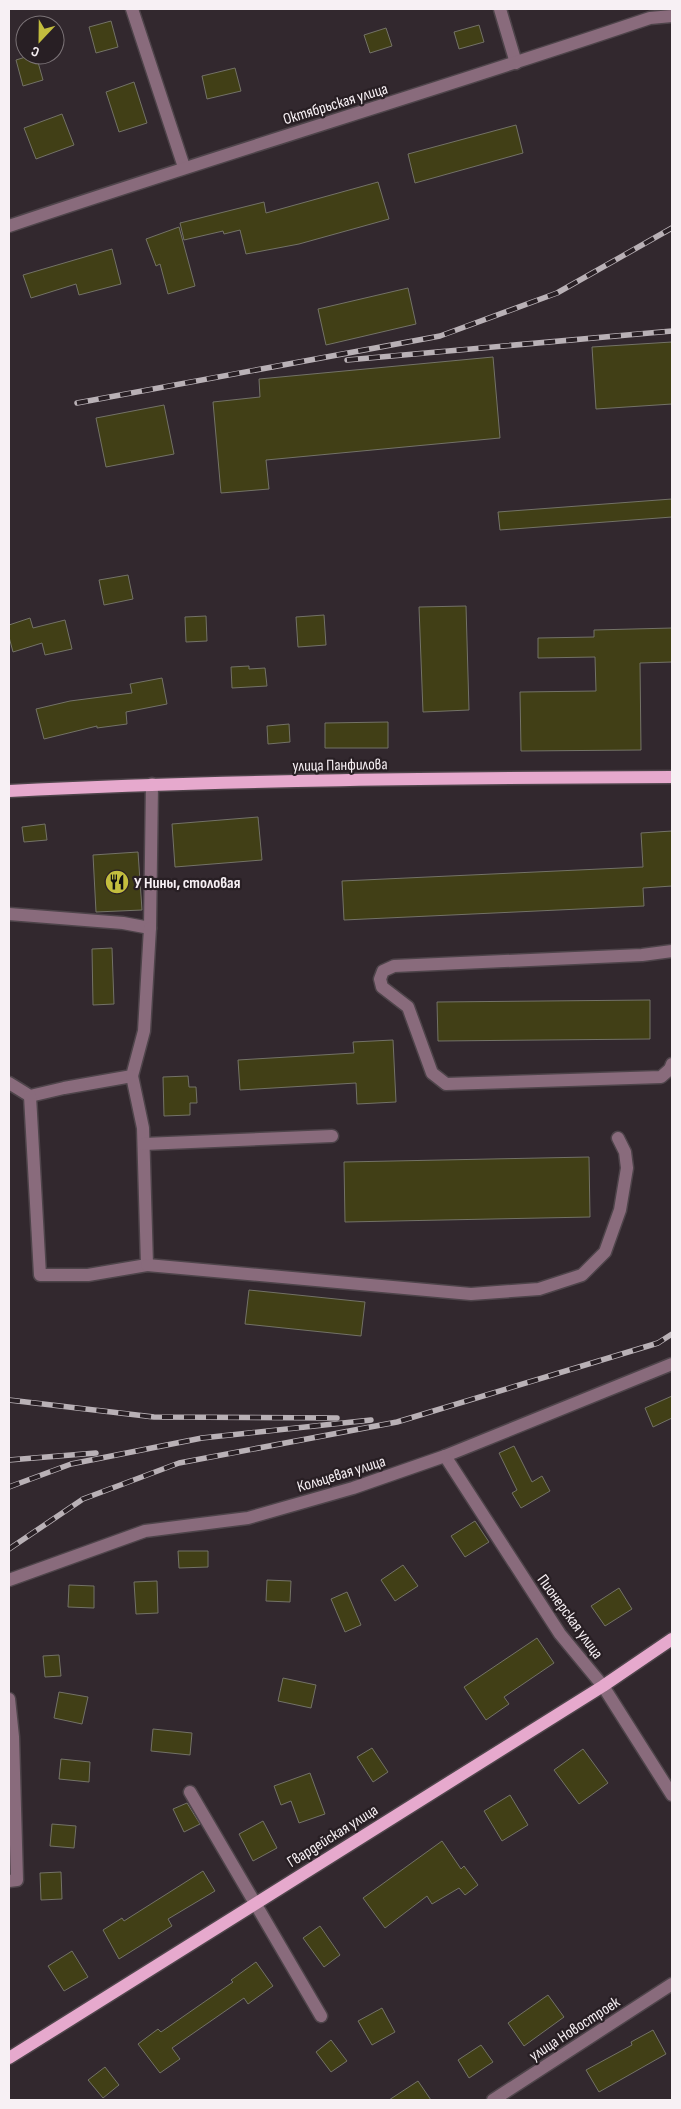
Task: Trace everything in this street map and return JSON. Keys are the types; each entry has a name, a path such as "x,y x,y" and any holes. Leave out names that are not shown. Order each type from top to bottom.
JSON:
{"main road":[{"name":"улица Панфилова","path":"9,791 152,784 450,778 672,777"},
{"name":"Гвардейская улица","path":"9,2058 603,1686 672,1639"}],"street":[{"path":"132,9 184,167"},
{"path":"500,9 516,63"},
{"name":"Октябрьская улица","path":"9,226 184,167 516,63 650,18 672,16"},
{"path":"146,1265 143,1128 132,1076 144,1031 150,928 152,784"},
{"path":"9,914 123,923 150,928"},
{"path":"672,951 642,955 394,966 383,971 380,979 382,986 408,1007 432,1073 446,1084 661,1077 670,1069 672,1064"},
{"path":"9,1083 30,1096 132,1076"},
{"path":"30,1096 40,1275 88,1275 146,1265 471,1294 539,1289 582,1275 605,1252 620,1210 628,1168 625,1152 618,1138"},
{"path":"144,1144 332,1136"},
{"name":"Кольцевая улица","path":"9,1580 145,1531 248,1518 353,1488 445,1456 672,1364"},
{"name":"Пионерская улица","path":"445,1456 560,1634 603,1686 672,1795"},
{"path":"9,1699 13,1737 17,1880 9,1881"},
{"path":"190,1792 321,2016"},
{"name":"улица Новостроек","path":"494,2100 672,1984"}],"building":[{"path":"111,21 118,47 96,53 89,27"},
{"path":"479,25 484,42 459,49 454,32"},
{"path":"386,28 392,46 370,53 364,35"},
{"path":"17,65 39,65 43,80 23,86"},
{"path":"235,68 241,91 207,99 202,76"},
{"path":"134,82 147,123 119,132 106,92"},
{"path":"62,114 74,145 36,159 24,128"},
{"path":"516,125 523,153 415,183 408,154"},
{"path":"378,182 389,219 299,244 246,254 240,230 224,234 223,231 184,240 180,223 264,202 266,213"},
{"path":"179,227 195,286 168,294 160,264 156,266 146,239"},
{"path":"112,249 121,284 79,295 76,284 31,298 23,275"},
{"path":"408,288 416,324 326,345 318,309"},
{"path":"672,342 672,404 596,409 592,347"},
{"path":"493,357 500,438 266,460 269,489 221,493 213,402 260,397 259,379"},
{"path":"164,405 174,454 106,467 96,418"},
{"path":"672,499 672,517 500,530 498,512"},
{"path":"128,575 133,599 104,605 99,580"},
{"path":"466,606 469,710 423,712 419,607"},
{"path":"324,615 326,645 298,647 296,617"},
{"path":"206,616 207,641 186,642 185,617"},
{"path":"30,618 33,628 65,620 72,649 45,655 42,643 13,652 9,637 9,625"},
{"path":"672,628 672,662 640,663 641,750 521,751 520,692 596,691 595,657 538,658 538,638 594,637 594,630"},
{"path":"249,666 249,669 265,668 267,686 232,688 231,667"},
{"path":"162,678 167,704 126,712 127,724 97,728 97,726 44,739 36,709 70,701 132,693 130,684"},
{"path":"388,722 388,748 325,748 325,723"},
{"path":"289,724 290,742 268,744 267,726"},
{"path":"258,817 262,860 175,867 172,824"},
{"path":"45,824 47,840 24,842 22,827"},
{"path":"672,831 672,886 643,888 644,906 344,920 342,881 643,867 641,833"},
{"path":"138,852 142,910 96,912 93,855"},
{"path":"112,948 114,1004 93,1005 92,949"},
{"path":"650,1000 650,1039 438,1041 437,1002"},
{"path":"393,1040 396,1102 357,1104 356,1083 240,1090 238,1060 354,1053 353,1042"},
{"path":"188,1076 189,1087 196,1087 197,1103 190,1103 190,1115 164,1116 163,1077"},
{"path":"589,1157 590,1217 345,1222 344,1162"},
{"path":"249,1290 365,1302 361,1336 245,1324"},
{"path":"672,1396 672,1418 653,1427 645,1408"},
{"path":"514,1446 532,1482 542,1476 550,1491 521,1508 512,1493 517,1490 499,1453"},
{"path":"475,1521 489,1542 465,1557 451,1536"},
{"path":"178,1551 208,1551 208,1567 179,1568"},
{"path":"403,1565 418,1586 395,1601 381,1580"},
{"path":"267,1580 291,1581 290,1602 266,1601"},
{"path":"157,1581 158,1613 136,1614 134,1582"},
{"path":"69,1585 94,1586 94,1608 68,1607"},
{"path":"619,1588 632,1609 605,1626 591,1606"},
{"path":"347,1592 361,1625 345,1632 331,1599"},
{"path":"537,1638 554,1663 504,1697 509,1704 486,1720 464,1687"},
{"path":"59,1655 61,1676 45,1677 43,1656"},
{"path":"283,1678 316,1685 311,1708 278,1701"},
{"path":"59,1692 88,1697 82,1724 54,1718"},
{"path":"153,1729 192,1733 190,1755 151,1751"},
{"path":"372,1748 388,1772 373,1782 357,1757"},
{"path":"583,1749 608,1783 579,1804 554,1770"},
{"path":"61,1759 90,1762 89,1782 59,1779"},
{"path":"310,1773 325,1814 299,1823 291,1801 281,1805 274,1786"},
{"path":"510,1795 528,1825 502,1841 484,1811"},
{"path":"187,1803 200,1824 184,1832 173,1809"},
{"path":"263,1821 277,1848 253,1861 239,1834"},
{"path":"52,1824 76,1826 74,1848 50,1846"},
{"path":"442,1841 461,1869 464,1866 478,1885 465,1895 459,1888 432,1904 427,1896 385,1928 363,1898"},
{"path":"203,1871 215,1891 168,1919 172,1926 119,1959 103,1930 122,1918 124,1921"},
{"path":"61,1872 62,1899 41,1900 40,1873"},
{"path":"320,1926 340,1955 324,1967 303,1938"},
{"path":"72,1951 88,1977 64,1991 48,1966"},
{"path":"256,1962 273,1986 248,2004 244,1998 172,2048 180,2059 160,2073 138,2044 158,2029 161,2032 233,1982 231,1980"},
{"path":"548,1995 564,2017 524,2046 508,2023"},
{"path":"382,2008 395,2032 372,2045 358,2021"},
{"path":"653,2030 666,2054 599,2092 586,2070 632,2045 631,2042"},
{"path":"331,2040 347,2061 331,2072 316,2052"},
{"path":"481,2045 493,2062 469,2078 458,2060"},
{"path":"105,2067 119,2085 103,2098 88,2080"},
{"path":"418,2081 431,2100 389,2100"}],"railway":[{"path":"77,403 440,336 557,293 672,228"},
{"path":"347,360 672,331"},
{"path":"9,1549 83,1499 179,1463 397,1422 658,1343 672,1334"},
{"path":"9,1400 154,1417 337,1418"},
{"path":"9,1487 71,1464 202,1438 371,1420"},
{"path":"9,1460 96,1453"}],"place":[{"name":"У Нины, столовая","path":"117,882"}]}
